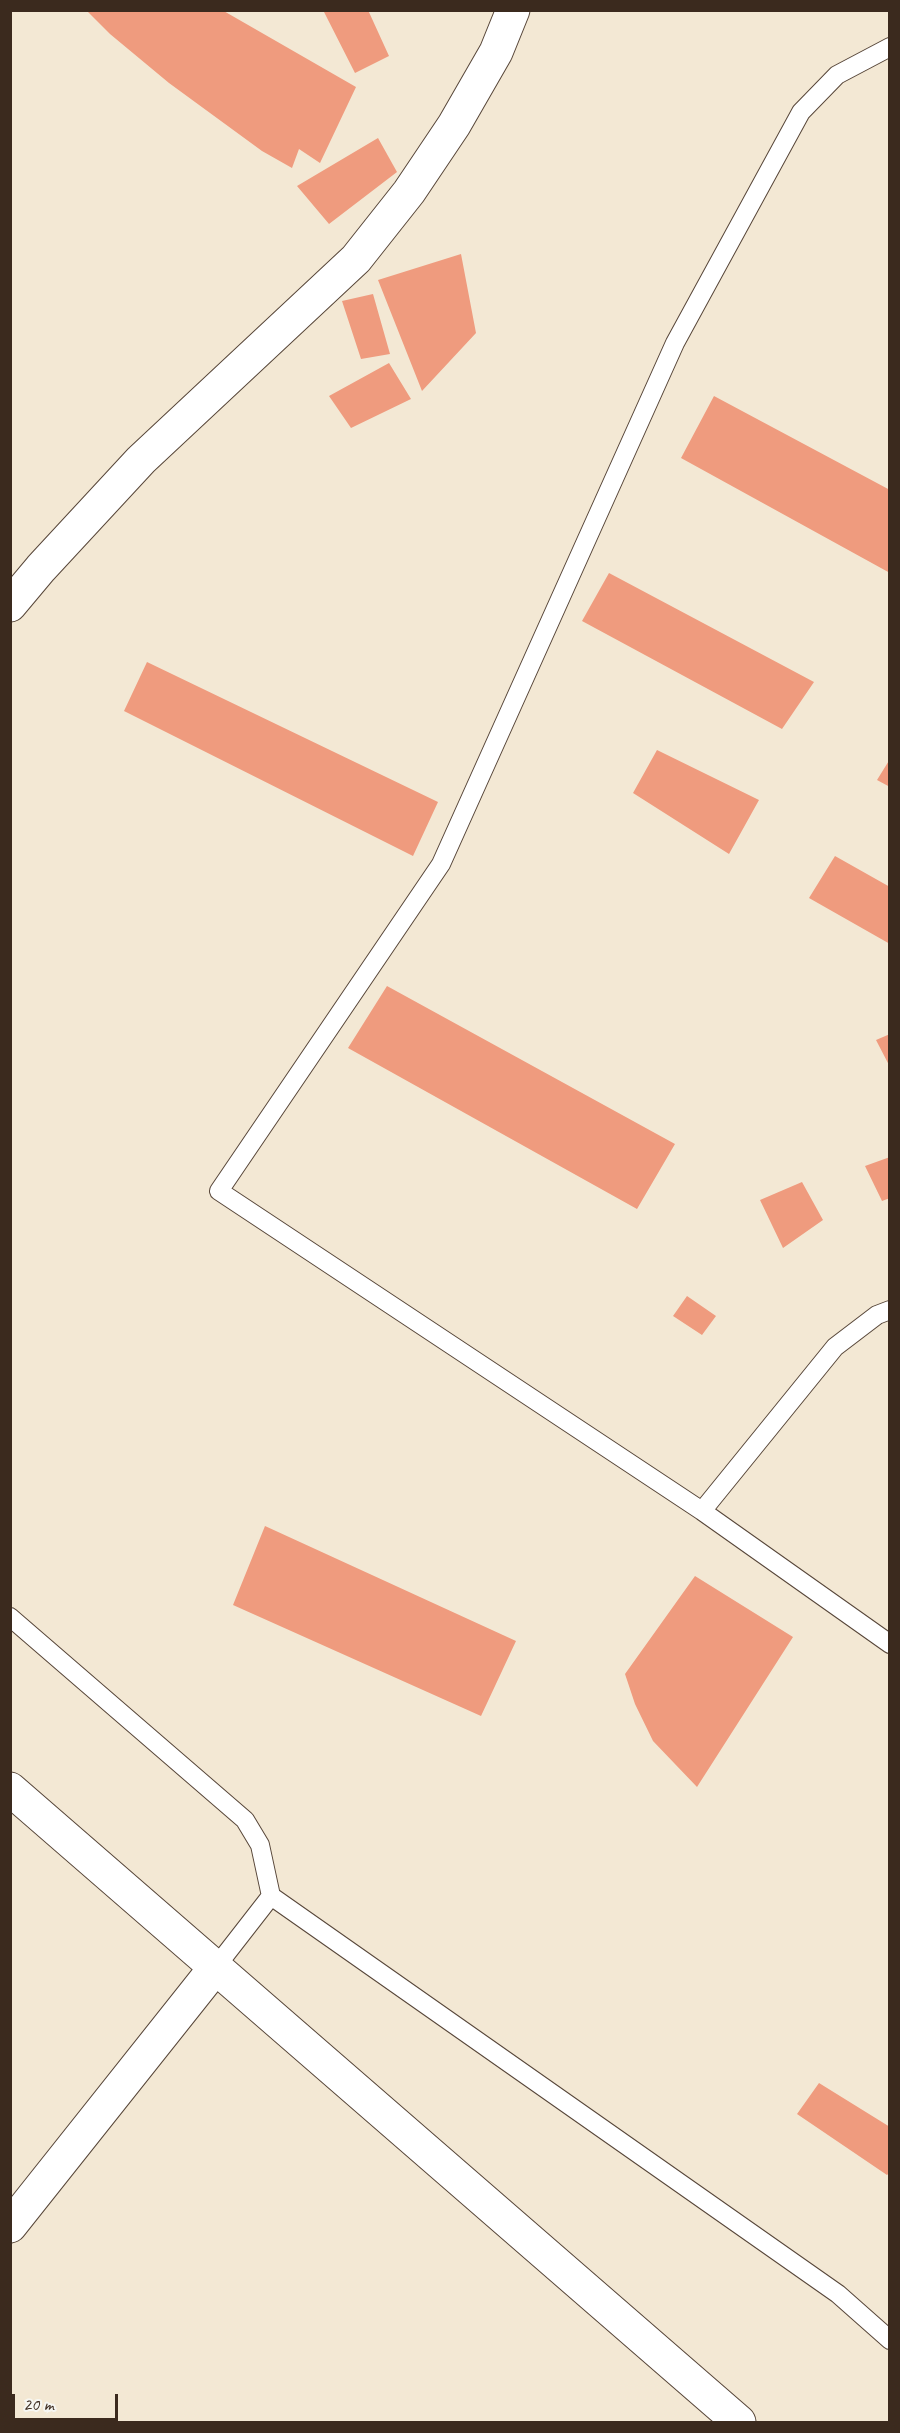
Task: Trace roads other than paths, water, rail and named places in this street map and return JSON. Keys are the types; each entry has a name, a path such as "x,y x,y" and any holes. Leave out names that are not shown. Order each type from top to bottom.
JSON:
{"street":[{"path":"10,605 41,568 141,460 356,259 409,192 454,125 496,52 513,10"},
{"path":"10,1789 739,2422"},
{"path":"10,2226 215,1968"}],"lane":[{"path":"890,47 837,75 801,112 675,343 441,864 219,1191 702,1511 890,1644"},
{"path":"702,1511 835,1347 876,1315 890,1310"},
{"path":"10,1617 245,1821 260,1845 272,1896 838,2294 890,2340"},
{"path":"215,1968 272,1896"}]}
